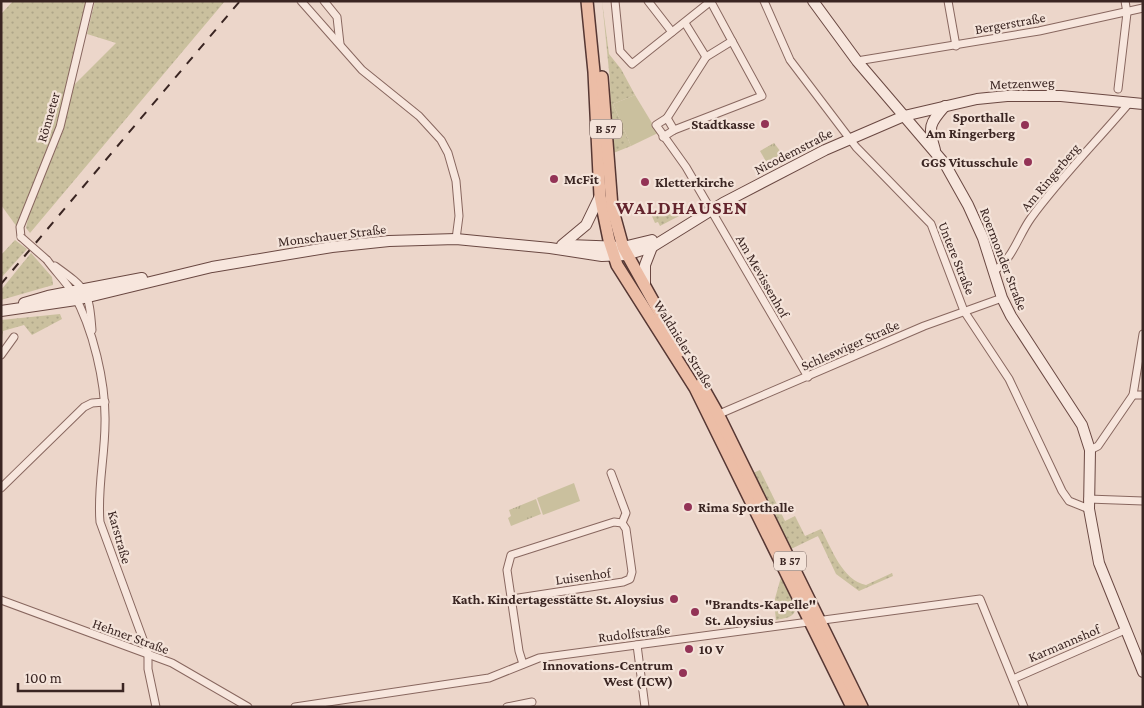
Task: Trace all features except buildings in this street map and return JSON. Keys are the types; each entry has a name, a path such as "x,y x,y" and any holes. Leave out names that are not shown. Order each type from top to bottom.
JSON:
{"main road":[{"name":"Waldnieler Straße","path":"588,1 594,72 600,196 612,252 628,284 714,416"},
{"name":"Waldnieler Straße","path":"595,1 612,207 625,251 714,416 816,622 862,707"},
{"name":"Roermonder Straße","path":"812,1 858,62 936,153 968,205 994,271 1002,298 1022,334 1082,425 1090,450 1088,498 1099,563 1143,672"},
{"name":"Metzenweg","path":"904,116 977,99 1034,95 1143,104"},
{"path":"936,153 929,132 930,123 945,106"},
{"name":"Nicodemstraße","path":"625,251 652,246 672,232 711,210 850,138 904,116"},
{"path":"562,245 586,225 600,196"},
{"name":"Nicodemstraße","path":"625,251 672,232"},
{"name":"Monschauer Straße","path":"1,310 192,269 212,268 332,247 389,241 456,239 550,248 612,252 625,251"},
{"name":"Monschauer Straße","path":"550,248 562,245 612,252"},
{"path":"645,290 645,265 652,246"},
{"name":"Waldnieler Straße","path":"816,622 852,707"}],"street":[{"name":"Rönneter","path":"47,260 20,237 20,227 60,127 90,1"},
{"path":"301,1 362,70 431,126 441,140 448,152 456,181 459,216 456,239"},
{"path":"324,1 337,16 340,46"},
{"path":"615,1 620,51 628,62 632,64 709,2 732,40 762,96 674,130 663,137 656,125 667,118 706,57 732,40"},
{"name":"Untere Straße","path":"764,1 790,60 850,138 875,167 932,224 964,311 1009,379 1062,491 1069,501 1089,510"},
{"path":"948,1 956,46"},
{"path":"1118,89 1127,13 1125,1"},
{"path":"652,3 672,32"},
{"name":"Bergerstraße","path":"858,62 956,46 1127,13 1143,8"},
{"path":"685,23 706,57"},
{"name":"Am Ringerberg","path":"994,271 1002,266 1010,256 1030,219 1130,102"},
{"path":"667,118 674,130"},
{"name":"Am Mevissenhof","path":"663,137 686,167 808,378"},
{"path":"47,260 74,279 86,293"},
{"name":"Karstraße","path":"47,260 74,295 92,338"},
{"name":"Karstraße","path":"86,293 92,338 105,402 99,508 100,522 148,653 148,669 156,707"},
{"name":"Schleswiger Straße","path":"714,416 808,378 924,326 1002,298"},
{"path":"1090,450 1098,446 1134,394 1143,334"},
{"path":"1,355 14,337"},
{"path":"1134,394 1143,395"},
{"path":"1,488 84,408 92,403 105,402"},
{"name":"Luisenhof","path":"512,599 623,582 630,579 632,572 626,529 622,523 626,513 611,473"},
{"path":"1088,498 1143,501"},
{"path":"523,664 507,570 511,555 614,522 622,523"},
{"name":"Rudolfstraße","path":"296,707 489,678 539,658 980,599 1012,679"},
{"name":"Hehner Straße","path":"1,600 76,629 148,653 172,664 248,707"},
{"name":"Karmannshof","path":"1012,679 1125,630"},
{"path":"637,645 645,707"},
{"path":"1012,679 1024,707"},
{"path":"507,707 532,702"}],"green space":[{"path":"13,1 88,1 53,138 17,227 1,205 1,14"},
{"path":"95,1 225,1 30,233 26,228 29,214 63,131 73,86 116,43 87,34"},
{"path":"602,1 609,54 621,69 635,95 613,104 631,146 611,154 610,81"},
{"path":"635,95 658,133 631,146 613,104"},
{"path":"774,143 784,156 768,165 760,151"},
{"path":"670,204 674,206 679,216 660,226 658,222 655,223 651,214 657,211 661,214 664,212 662,208"},
{"path":"15,240 27,249 1,278 1,255"},
{"path":"31,253 52,277 53,285 1,300 1,290"},
{"path":"60,314 62,319 32,335 24,325 3,331 1,349 1,320"},
{"path":"760,470 785,521 795,516 805,536 821,529 839,563 850,577 866,585 892,573 893,576 859,591 836,574 818,536 791,549 753,473"},
{"path":"574,483 580,501 543,515 537,498"},
{"path":"536,499 541,514 511,526 508,518 511,516 509,510"},
{"path":"781,577 796,607 792,615 776,620 774,602"}],"railway":[{"path":"1,284 240,1"}],"place":[{"name":"Stadtkasse","path":"765,124"},
{"name":"Sporthalle Am Ringerberg","path":"1025,125"},
{"name":"GGS Vitusschule","path":"1028,162"},
{"name":"McFit","path":"554,179"},
{"name":"Kletterkirche","path":"645,182"},
{"name":"Rima Sporthalle","path":"688,507"},
{"name":"Kath. Kindertagesstätte St. Aloysius","path":"674,599"},
{"name":"\"Brandts-Kapelle\" St. Aloysius","path":"695,612"},
{"name":"10 V","path":"689,649"},
{"name":"Innovations-Centrum West (ICW)","path":"683,673"}],"district":[{"name":"WALDHAUSEN","path":"682,207"}]}
